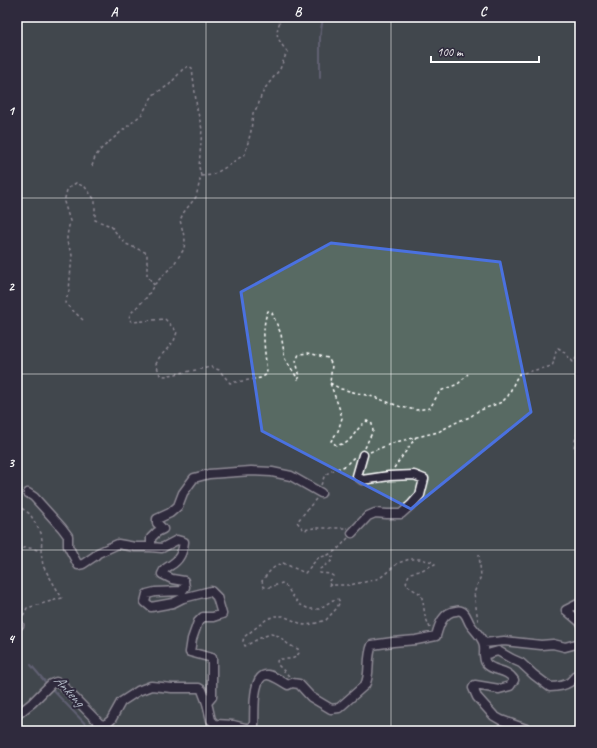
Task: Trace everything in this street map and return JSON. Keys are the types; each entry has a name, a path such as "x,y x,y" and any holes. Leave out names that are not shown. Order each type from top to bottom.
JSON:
{"street":[{"path":"352,533 368,516 375,513 401,514 420,495 424,478 414,475 389,476 362,480 357,476 363,455"},
{"path":"151,547 151,538 163,529 157,523 157,519 170,513 178,506 183,493 194,478 209,474 251,471 272,472 290,476 321,493"},
{"path":"28,493 34,497 68,536 68,546 78,565 83,564 98,553 118,544 136,547 162,548 178,540 184,542 183,550 176,562 164,569 162,574 172,579 184,581 185,586 182,591 155,592 147,594 145,602 151,607 173,603 183,598 211,591 217,597 222,614 214,617 203,618 198,622 192,639 190,652 212,658 212,697 207,703"},
{"path":"580,603 566,610 580,622"},
{"path":"17,715 32,703 51,684 56,682 61,684 100,724 105,724 111,720 121,702 138,691 151,686 199,688 202,690 207,703 210,720 215,724 232,724 250,728 254,726 256,686 259,680 268,675 288,685 292,683 298,684 311,697 331,709 339,708 365,685 367,681 368,660 372,645 436,636 442,619 449,612 458,610 464,613 484,643 484,661 488,666 512,676 514,680 510,686 499,688 475,685 474,688 477,697 494,716 528,731"},
{"path":"484,643 504,641 541,645 553,644 565,647 580,643"},
{"path":"484,655 498,651 521,663 550,687 559,687 569,682 580,672"}],"path":[{"path":"201,176 212,175 245,154 251,131 253,113 258,106 266,87 280,69 287,52 277,38 282,17"},
{"path":"92,166 95,157 101,149 142,114 153,95 169,85 183,69 188,66 192,68 196,109 202,129 199,167 201,176 196,196 180,220 185,240 184,249 174,264 154,285 147,297 130,314 129,319 132,322 165,319 176,332 174,341 159,358 156,364 160,375 165,376 210,367 219,370 230,383 261,378 267,374 264,346 265,318 268,311 272,313 281,334 285,359 298,380 300,377 296,361 299,354 308,353 328,358 332,365 330,383 342,418 338,431 331,441 336,445 344,444 362,424 367,421 372,424 373,431 363,455"},
{"path":"83,320 65,303 69,291 72,255 66,236 70,221 64,202 67,190 76,183 85,188 95,200 95,220 111,226 126,244 147,253 147,275 154,285"},
{"path":"292,683 291,677 278,665 277,661 279,659 290,659 296,657 299,653 298,649 289,645 279,636 271,634 245,646 243,641 244,637 267,619 275,616 283,616 304,626 326,620 340,602 338,599 332,600 319,609 309,609 299,604 288,588 282,583 271,587 264,587 262,581 269,571 283,563 305,573 318,558 337,550 352,533 350,528 314,528 304,530 297,522 321,493 320,484 324,477 329,472 345,466 353,458 396,442 438,432 470,417 483,409 502,402 508,396 519,374 552,366 555,352 558,348 562,350 573,362 580,353"},
{"path":"330,383 341,389 416,410 430,408 440,391 458,384 468,374"},
{"path":"580,421 574,448 580,456"},
{"path":"389,476 416,437"},
{"path":"17,505 30,514 41,533 43,566 62,598 27,608 18,624"},
{"path":"17,550 23,547 41,551"},
{"path":"478,622 474,593 481,576 479,554"},
{"path":"328,555 333,557 333,560 320,569 320,573 330,574 333,576 328,582 330,585 349,585 370,582 380,578 398,563 410,559 420,559 433,562 434,564 420,571 410,573 406,584 421,594 425,616 436,636"}],"highlighted area":[{"path":"331,243 500,262 531,412 411,509 262,431 241,292"}],"green space":[{"path":"17,17 580,17 580,731 17,731"}],"waterway":[{"path":"320,78 320,37 323,17"},
{"name":"Ankeng","path":"31,665 47,684"},
{"name":"Ankeng","path":"50,687 92,731"}]}
